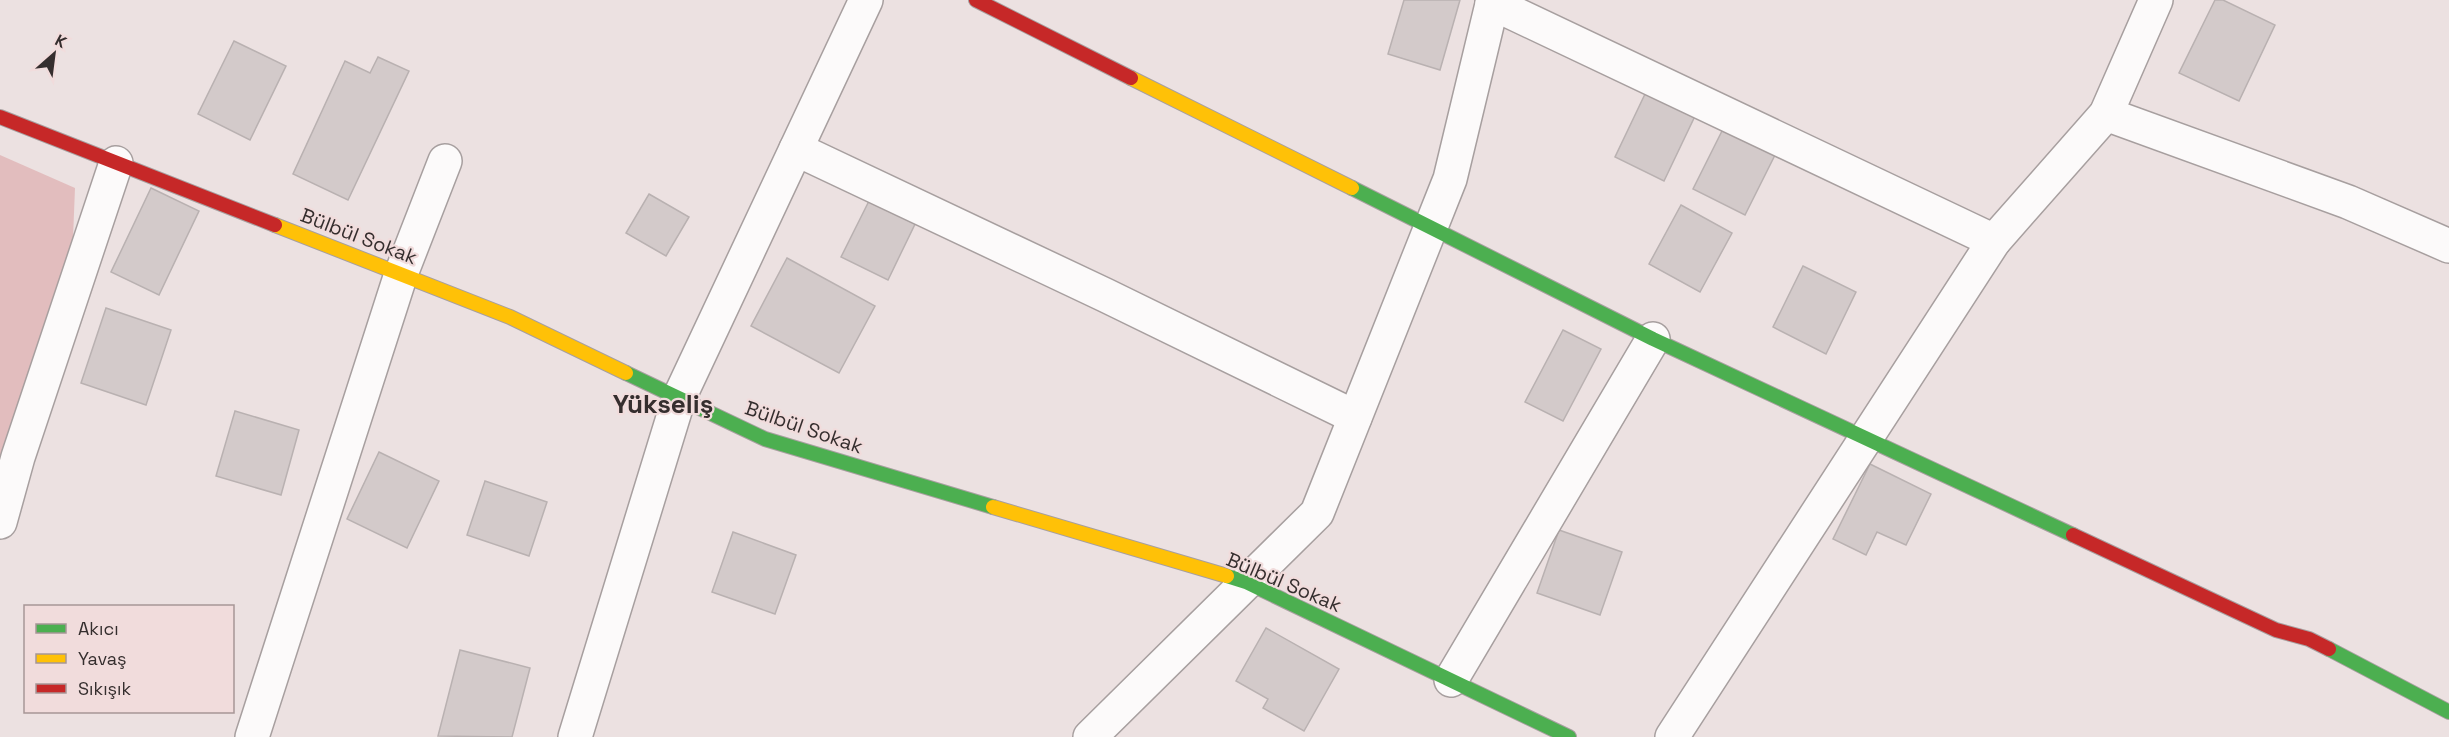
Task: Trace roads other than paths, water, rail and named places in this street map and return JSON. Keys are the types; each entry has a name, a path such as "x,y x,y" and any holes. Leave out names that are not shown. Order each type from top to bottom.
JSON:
{"street":[{"path":"575,737 679,398 866,0"},
{"path":"976,0 1653,339 2276,630 2309,639 2449,712"},
{"path":"1672,737 1867,440 1994,241 2106,114 2156,0"},
{"path":"1090,737 1317,513 1450,179 1493,1 1994,241"},
{"path":"2106,114 2348,202 2449,246"},
{"name":"Bülbül Sokak","path":"0,117 510,316 765,439 1246,582 1569,737"},
{"path":"796,149 1355,417"},
{"path":"252,737 401,274 445,161"},
{"path":"0,522 18,458 116,162"},
{"path":"1451,680 1653,339"}],"district":[{"name":"Yükseliş","path":"663,404"}]}
